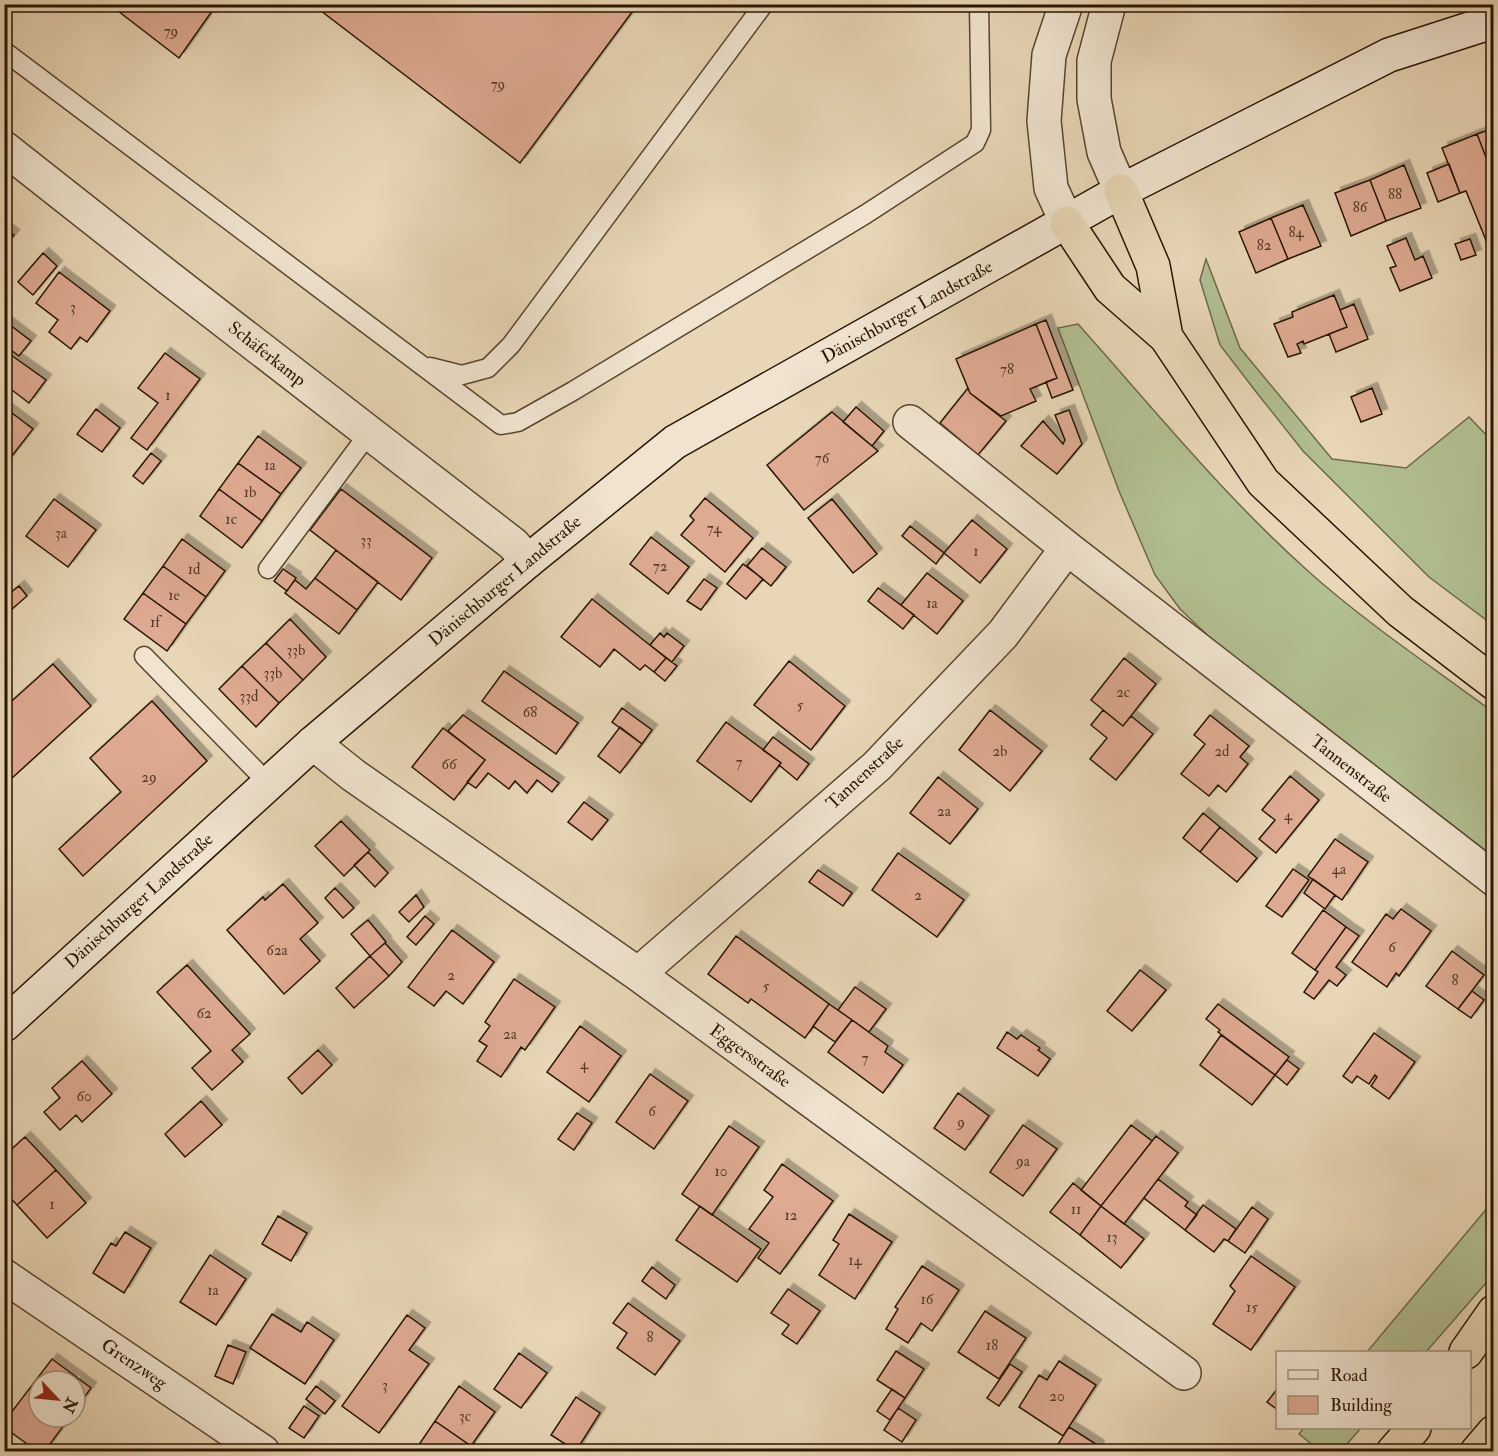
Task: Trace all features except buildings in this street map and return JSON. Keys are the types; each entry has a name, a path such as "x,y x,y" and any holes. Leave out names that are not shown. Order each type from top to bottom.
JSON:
{"highway":[{"path":"1121,191 1152,267 1166,337"},
{"path":"1067,223 1110,288 1166,337 1263,482 1400,611 1494,683"},
{"path":"1467,1351 1494,1312"},
{"path":"1471,1362 1494,1335"},
{"path":"1393,1452 1413,1429"},
{"path":"1477,1452 1494,1432"}],"street":[{"path":"1066,4 1049,55 1044,121 1051,188 1067,223"},
{"path":"1109,4 1094,61 1094,99 1104,152 1121,191"},
{"name":"Dänischburger Landstraße","path":"4,1025 313,743 528,561 675,442 1121,191 1389,55 1479,26 1494,24"},
{"name":"Schäferkamp","path":"4,148 513,544 528,561"},
{"name":"Tannenstraße","path":"910,422 1067,549 1494,879"},
{"name":"Tannenstraße","path":"638,974 877,766 1003,634 1067,549"},
{"name":"Eggersstraße","path":"313,743 353,776 638,974 1185,1373"},
{"name":"Grenzweg","path":"4,1276 263,1452"}],"lane":[{"path":"422,364 462,375 488,369 511,345 764,4"},
{"path":"4,51 501,425 519,422 866,214 975,143 981,130 979,4"},
{"path":"267,569 369,433"},
{"path":"144,656 268,783"}],"green space":[{"path":"1206,259 1240,348 1332,459 1406,468 1469,417 1493,442 1493,625 1429,577 1303,451 1257,393 1220,345 1200,280"},
{"path":"1078,324 1247,513 1308,571 1399,644 1493,712 1493,853 1486,851 1222,649 1180,609 1155,575 1119,491 1058,328"},
{"path":"1493,1201 1493,1275 1427,1351 1368,1351"},
{"path":"1303,1429 1360,1429 1340,1452 1320,1451 1299,1434"}]}
